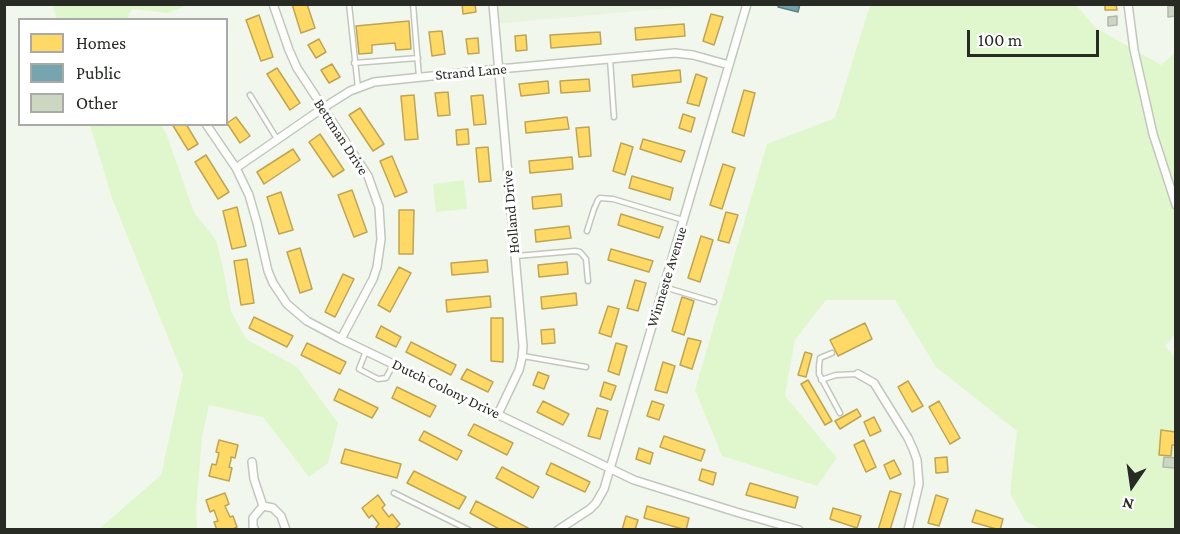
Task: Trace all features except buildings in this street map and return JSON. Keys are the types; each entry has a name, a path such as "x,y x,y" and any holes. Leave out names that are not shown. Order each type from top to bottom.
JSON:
{"street":[{"name":"Bettman Drive","path":"273,4 297,68 368,176 379,207 380,252 373,279 341,339"},
{"name":"Holland Drive","path":"493,4 523,346 519,370 498,414"},
{"name":"Winneste Avenue","path":"558,530 572,526 596,503 604,489 747,4"},
{"path":"1128,4 1134,50 1153,134 1176,206"},
{"name":"Strand Lane","path":"236,168 323,108 358,88 374,82 675,53 693,55 729,65"},
{"name":"Dutch Colony Drive","path":"207,126 236,168 254,211 268,271 279,294 301,317 341,339 634,480 799,530"},
{"path":"858,374 874,383 913,449 918,466 918,484 908,530"},
{"path":"252,462 254,479 262,506"},
{"path":"255,530 253,518 262,506"},
{"path":"262,506 273,508 281,516 286,530"}],"lane":[{"path":"349,4 358,88"},
{"path":"413,4 419,77"},
{"path":"354,63 418,58"},
{"path":"610,59 614,117"},
{"path":"250,95 278,139"},
{"path":"587,231 600,198 613,199 684,221"},
{"path":"515,256 580,252 586,259 588,281"},
{"path":"664,287 714,302"},
{"path":"366,351 359,369 378,379 386,378 393,364"},
{"path":"832,353 822,357 818,370 821,380 840,413"},
{"path":"522,356 586,367"},
{"path":"821,380 836,375 858,374"},
{"path":"394,493 468,529"}],"shaded area":[{"path":"493,4 704,5 494,24"}],"green space":[{"path":"52,4 188,5 168,13 132,9 128,18 57,18"},
{"path":"870,5 1076,5 1096,28 1161,65 1175,53 1176,333 1165,346 1175,357 1175,529 1041,529 1025,521 1010,493 1017,431 936,367 895,300 826,300 795,340 785,396 837,458 817,486 722,456 695,390 767,144 835,118"},
{"path":"90,126 162,126 194,212 216,240 231,311 246,339 297,367 338,423 328,463 309,477 263,417 209,405 202,437 196,509 197,529 99,529 161,475 183,375 112,198"},
{"path":"464,180 467,209 436,212 433,184"}]}
